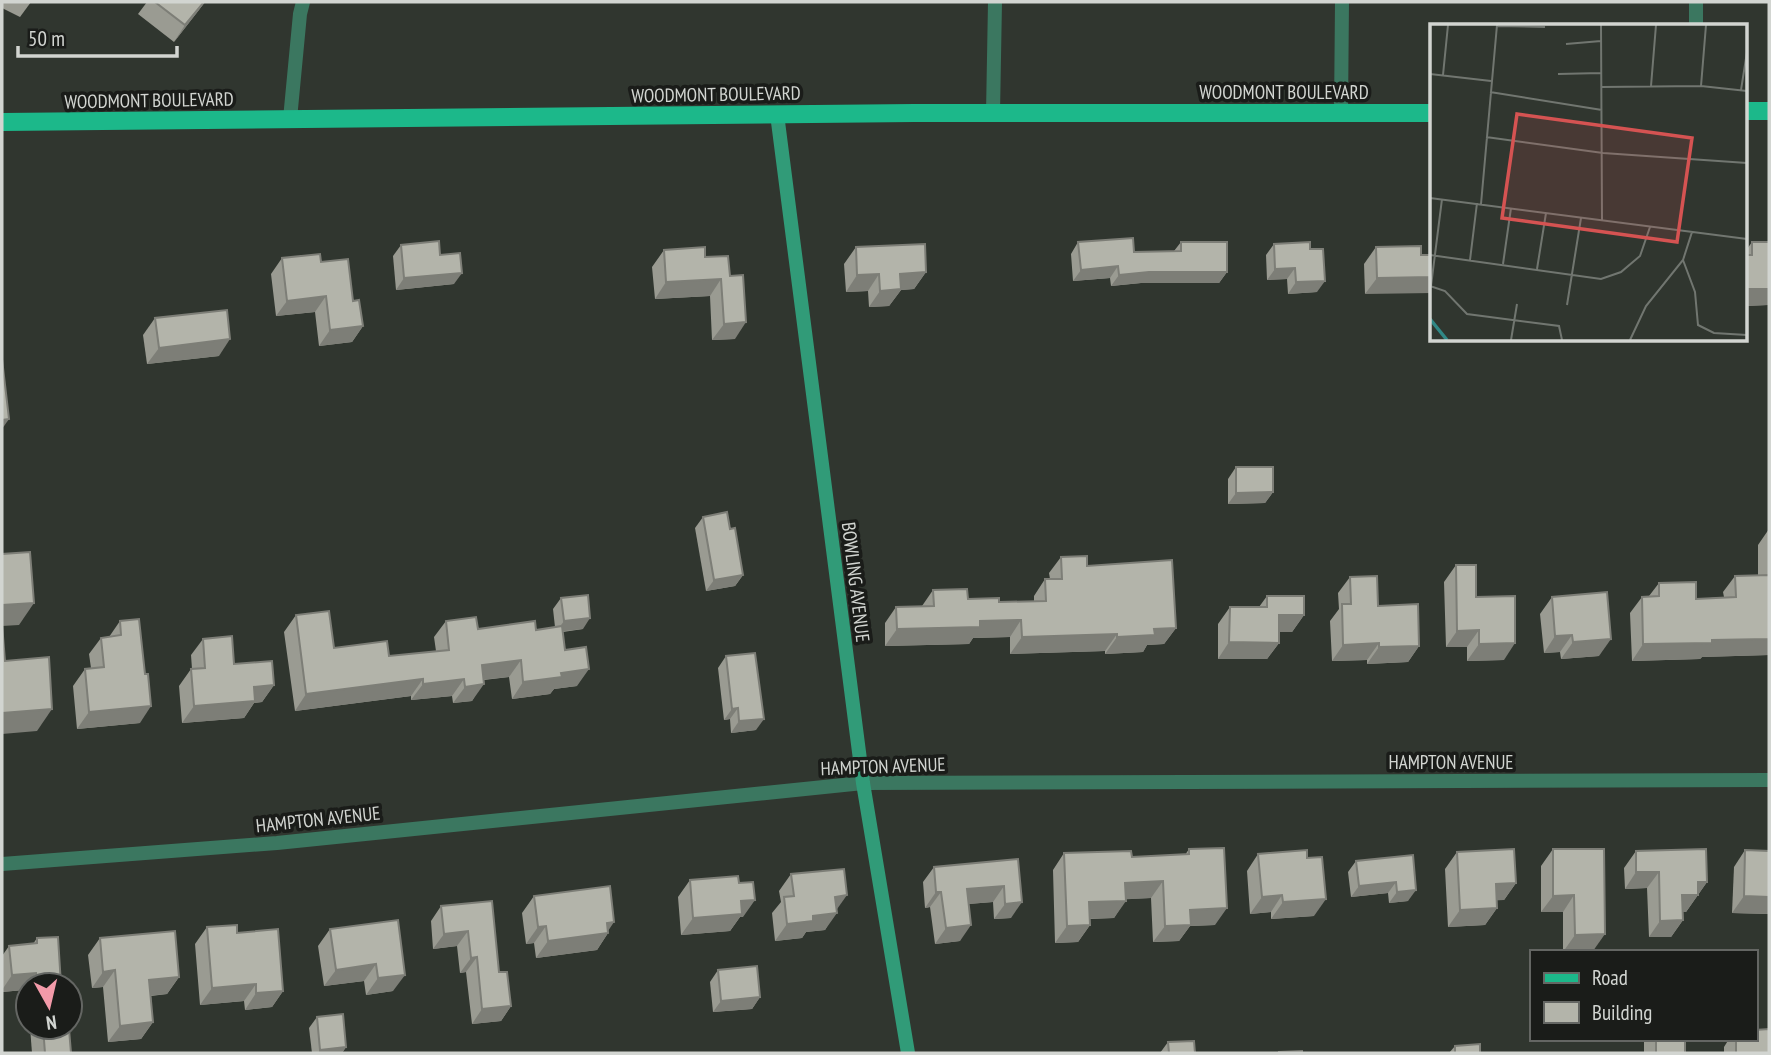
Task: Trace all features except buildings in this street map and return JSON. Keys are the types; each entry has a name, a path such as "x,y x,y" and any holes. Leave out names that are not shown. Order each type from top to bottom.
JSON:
{"main road":[{"path":"1746,111 1769,111"},
{"name":"WOODMONT BOULEVARD","path":"2,122 777,114 1430,113"}],"street":[{"path":"290,119 303,2"},
{"path":"993,113 995,2"},
{"path":"1341,113 1342,2"},
{"path":"1696,2 1696,24"},
{"name":"BOWLING AVENUE","path":"777,114 863,783 908,1053"},
{"name":"HAMPTON AVENUE","path":"2,864 270,843 863,783 1769,780"}]}
